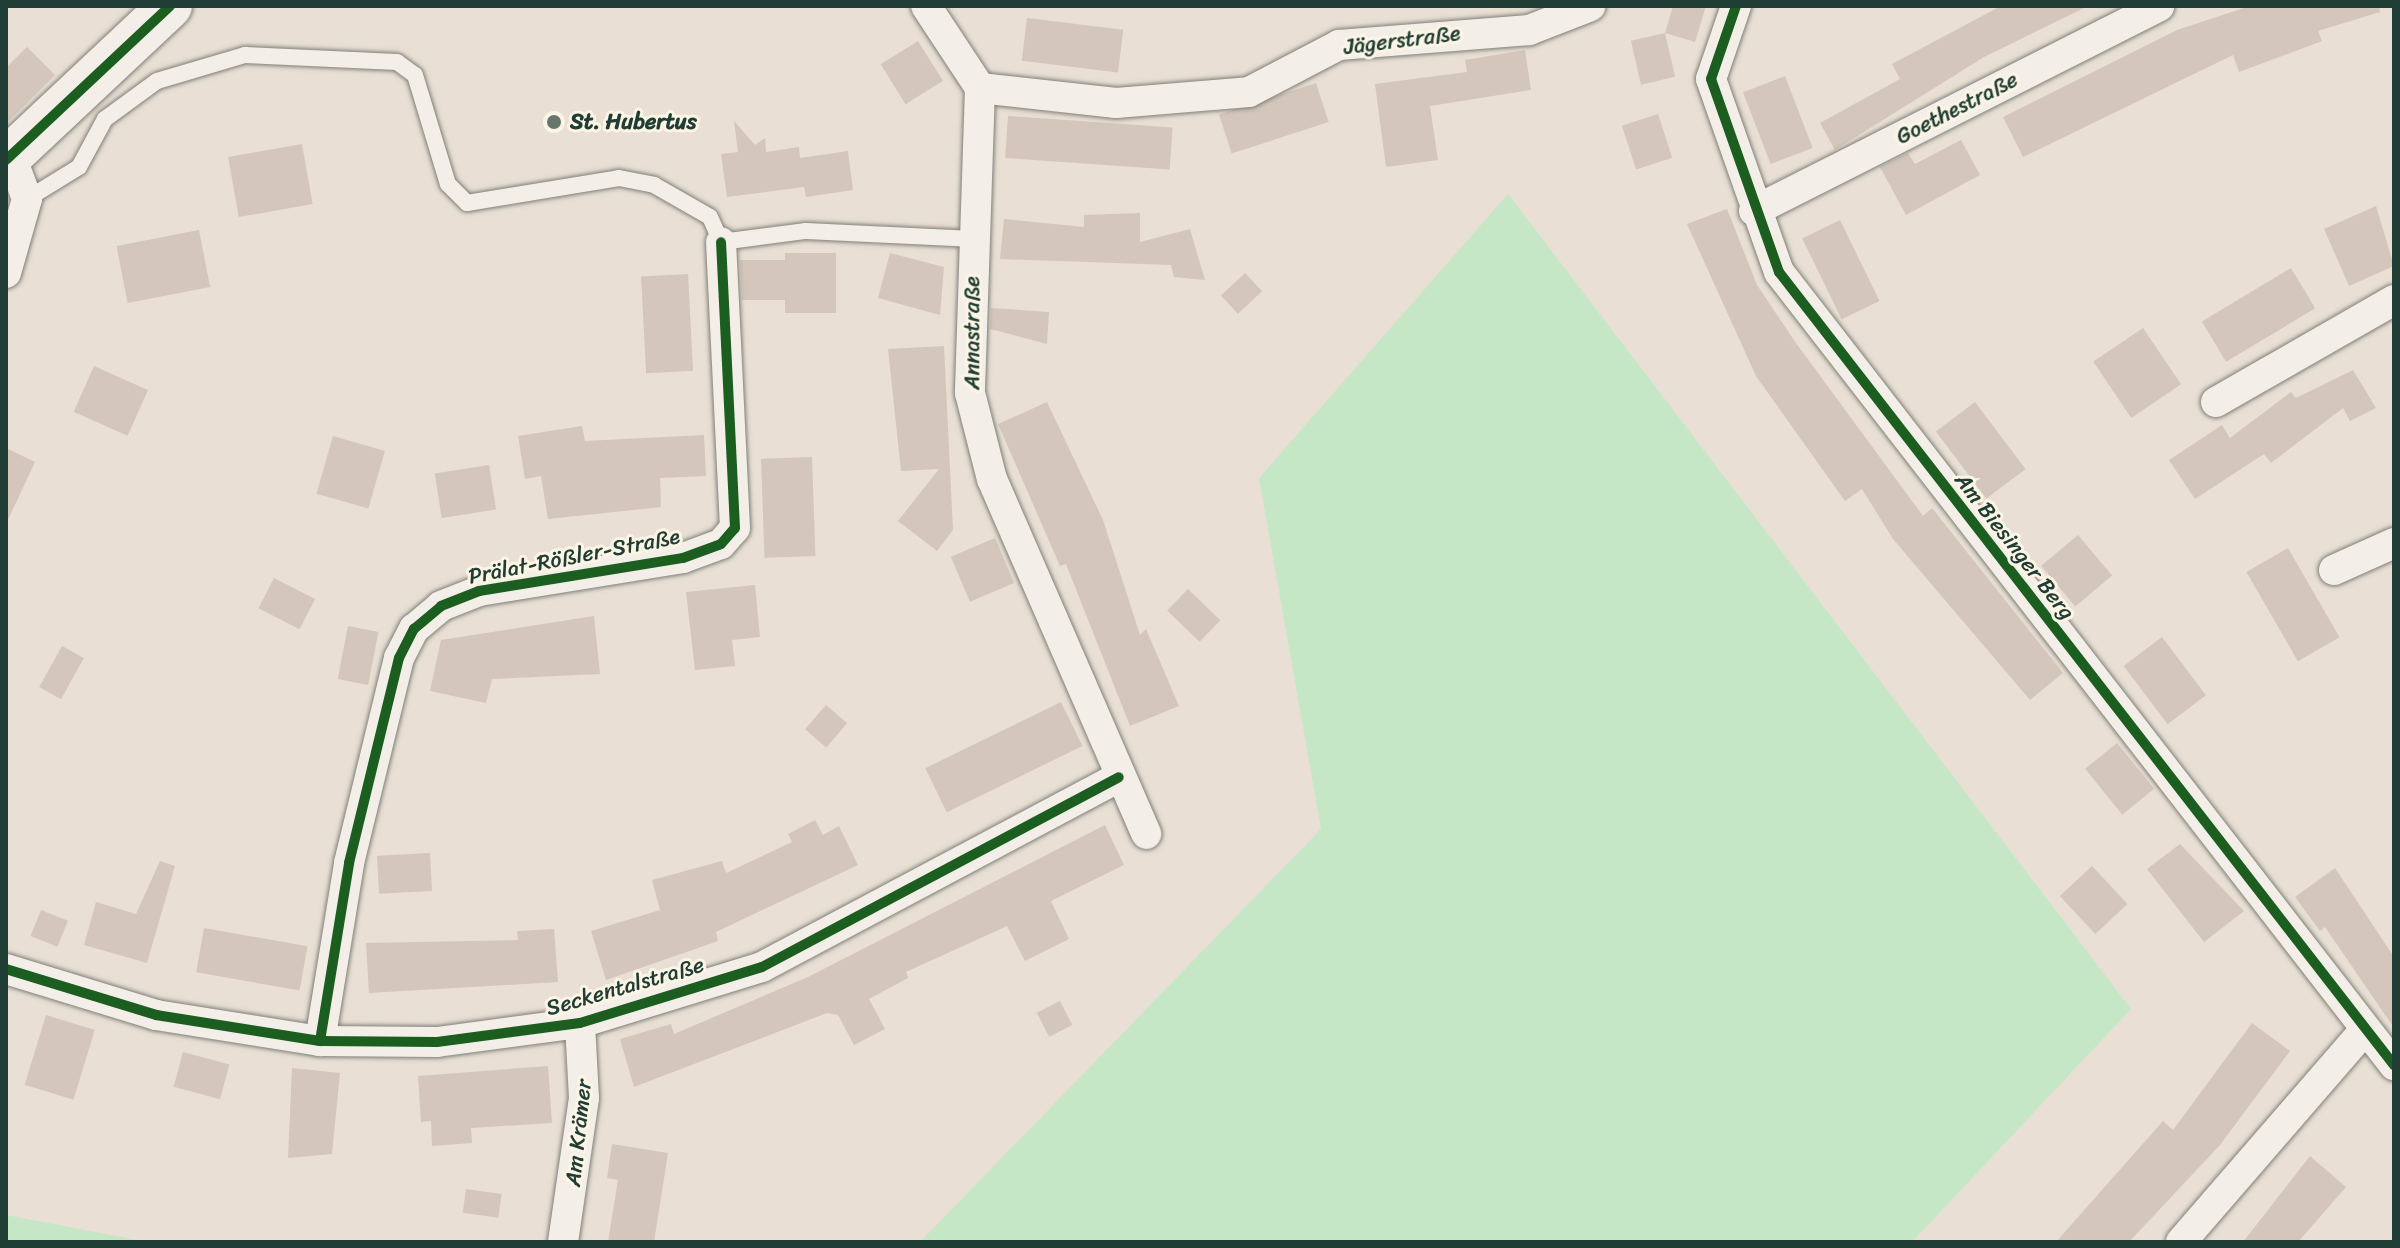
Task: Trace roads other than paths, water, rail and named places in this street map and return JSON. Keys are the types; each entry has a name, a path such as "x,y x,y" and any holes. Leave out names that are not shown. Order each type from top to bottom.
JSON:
{"main road":[{"path":"8,158 170,6"}],"street":[{"path":"926,6 980,88"},
{"name":"Jägerstraße","path":"980,88 1116,103 1249,92 1339,45 1529,30 1591,6"},
{"name":"Am Biesinger Berg","path":"1736,6 1711,79 1754,211 1779,272 2363,1032 2394,1065"},
{"name":"Goethestraße","path":"1754,211 2159,6"},
{"name":"Annastraße","path":"980,88 970,393 992,479 1146,834"},
{"path":"6,273 27,199 8,158"},
{"name":"Prälat-Rößler-Straße","path":"320,1041 356,833 396,671 414,629 441,606 479,591 683,558 721,544 735,528 721,242"},
{"path":"2216,402 2394,300"},
{"path":"2334,570 2394,543"},
{"name":"Seckentalstraße","path":"6,969 156,1015 320,1041 437,1042 580,1023 762,967 1119,777"},
{"name":"Am Krämer","path":"563,1242 584,1098 580,1023"},
{"path":"2181,1242 2363,1032"}],"lane":[{"path":"27,199 79,167 105,119 157,81 245,55 397,62 415,75 448,184 467,203 619,178 654,185 710,217 721,242 806,231 973,239"}],"place":[{"name":"St. Hubertus","path":"554,122"}]}
